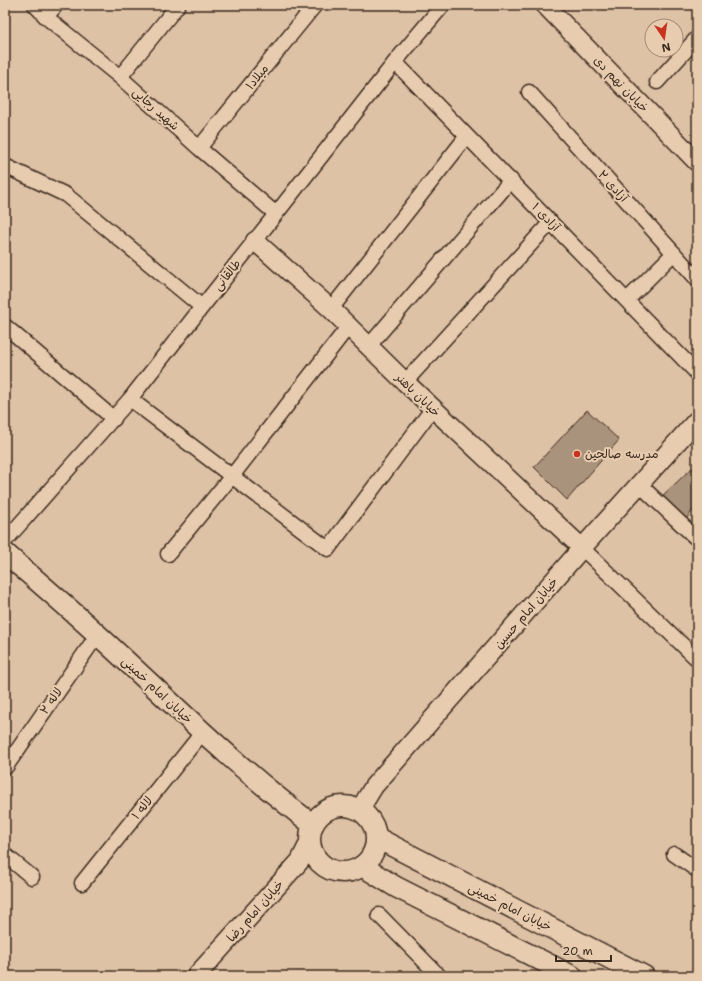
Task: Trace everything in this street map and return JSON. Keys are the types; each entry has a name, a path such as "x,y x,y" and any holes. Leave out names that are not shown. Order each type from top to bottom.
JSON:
{"main road":[{"name":"خیابان امام خمینی","path":"5,553 98,634 202,732 284,804 310,833"},
{"path":"342,805 360,809 372,822 377,838 373,854 362,866 346,872 329,869 315,859 310,833 324,810 342,805"},
{"name":"خیابان امام خمینی","path":"377,838 644,976"},
{"path":"362,866 396,887 572,976"}],"street":[{"name":"شهید رجایی","path":"35,5 46,17 120,77 199,148 276,214"},
{"path":"46,17 56,5"},
{"path":"120,77 178,5"},
{"name":"میلاد۱","path":"199,148 315,5"},
{"name":"طالقانی","path":"5,541 114,419 396,62 443,5"},
{"name":"خیابان نهم دی","path":"545,5 697,162"},
{"path":"656,82 697,38"},
{"name":"آزادی ۱","path":"396,62 697,373"},
{"name":"آزادی ۲","path":"528,92 697,279"},
{"path":"331,309 467,136"},
{"path":"5,166 66,195 202,307"},
{"path":"368,347 510,180"},
{"path":"405,382 550,222"},
{"name":"خیابان باهنر","path":"254,241 331,309 368,347 582,548"},
{"path":"627,300 674,254"},
{"path":"5,326 114,419"},
{"path":"168,554 232,476 348,327"},
{"path":"130,399 328,549 433,408"},
{"name":"خیابان امام حسین","path":"360,809 374,786 582,548 697,420"},
{"path":"639,484 697,539"},
{"path":"582,548 697,659"},
{"name":"لاله ۲","path":"5,768 98,634"},
{"name":"لاله ۱","path":"82,883 202,732"},
{"name":"خیابان امام رضا","path":"196,976 300,861 310,833"},
{"path":"674,854 697,870"},
{"path":"5,855 32,877"},
{"path":"379,915 439,976"}],"building":[{"name":"مدرسه صالحین","path":"587,410 619,440 567,500 534,467"},
{"path":"692,468 697,473 697,505 686,519 661,497"}],"place":[{"name":"مدرسه صالحین","path":"577,454"}]}
